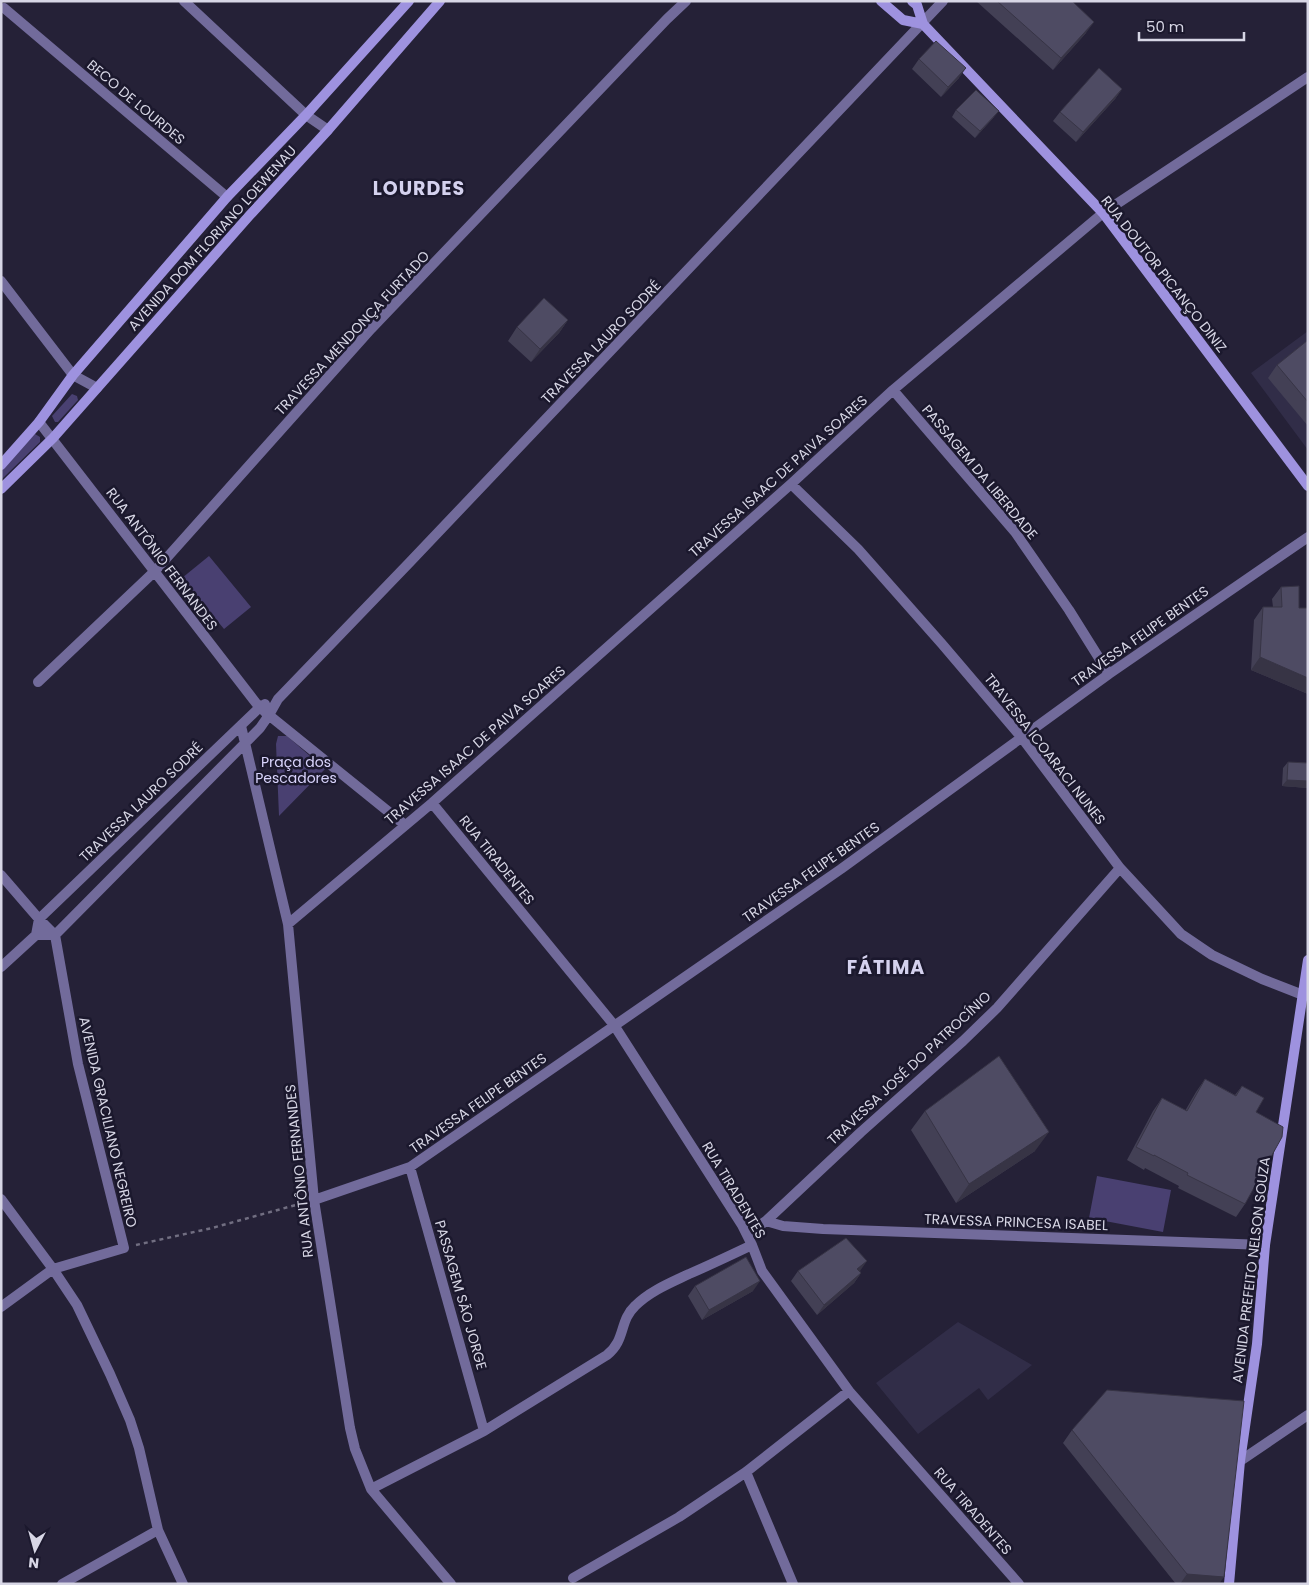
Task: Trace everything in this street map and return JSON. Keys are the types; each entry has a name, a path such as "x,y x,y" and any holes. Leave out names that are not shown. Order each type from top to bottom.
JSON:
{"street":[{"path":"184,1 306,114 328,130"},
{"name":"AVENIDA DOM FLORIANO LOEWENAU","path":"1,465 39,422 73,375 226,197 306,114 409,1"},
{"name":"AVENIDA DOM FLORIANO LOEWENAU","path":"1,489 52,438 97,388 328,130 440,1"},
{"name":"TRAVESSA MENDONÇA FURTADO","path":"38,682 155,571 371,329 686,1"},
{"name":"RUA DOUTOR PICANÇO DINIZ","path":"881,1 903,20 923,24"},
{"name":"RUA DOUTOR PICANÇO DINIZ","path":"912,1 917,6 923,24 1103,213 1308,486"},
{"name":"TRAVESSA LAURO SODRÉ","path":"39,919 241,726 265,711 278,699 943,1"},
{"name":"BECO DE LOURDES","path":"4,8 226,197"},
{"name":"TRAVESSA ISAAC DE PAIVA SOARES","path":"288,924 432,803 791,484 893,390 1103,213 1308,77"},
{"path":"1,281 73,375 97,388"},
{"name":"PASSAGEM DA LIBERDADE","path":"893,390 1015,532 1069,610 1109,674"},
{"name":"RUA ANTÔNIO FERNANDES","path":"39,422 265,711"},
{"name":"TRAVESSA ICOARACI NUNES","path":"791,484 858,549 942,644 1022,738 1120,868 1182,934 1212,955 1262,979 1303,995"},
{"name":"TRAVESSA FELIPE BENTES","path":"314,1200 410,1167 841,869 1109,674 1308,537"},
{"path":"36,935 55,934 260,728 265,711 405,826"},
{"name":"RUA ANTÔNIO FERNANDES","path":"241,726 288,924 314,1200 348,1421 355,1449 371,1489 451,1584"},
{"name":"RUA TIRADENTES","path":"432,803 614,1025 747,1234 762,1271 849,1391 1019,1584"},
{"name":"TRAVESSA JOSÉ DO PATROCÍNIO","path":"747,1234 766,1221 997,1008 1120,868"},
{"path":"1,875 39,919 55,934"},
{"path":"1,967 36,935 39,919"},
{"name":"AVENIDA GRACILIANO NEGREIRO","path":"55,934 78,1064 124,1248"},
{"name":"AVENIDA PREFEITO NELSON SOUZA","path":"1229,1584 1240,1461 1257,1344 1265,1245 1308,960"},
{"name":"PASSAGEM SÃO JORGE","path":"410,1167 484,1431"},
{"path":"1,1199 77,1305 110,1374 140,1448 158,1530 183,1584"},
{"name":"TRAVESSA PRINCESA ISABEL","path":"766,1221 784,1226 823,1229 1265,1245"},
{"path":"371,1489 484,1431 614,1349 618,1345 628,1315 634,1307 659,1289 752,1245"},
{"path":"1,1307 53,1270 124,1248"},
{"path":"573,1578 679,1517 746,1472 849,1391"},
{"path":"1240,1461 1308,1414"},
{"path":"746,1472 793,1584"},
{"path":"62,1584 158,1530"}],"path":[{"path":"124,1248 212,1228 314,1200"}],"shaded area":[{"path":"1308,331 1308,450 1251,373"},
{"path":"958,1322 1032,1365 988,1400 979,1388 918,1434 876,1383"}],"green space":[{"path":"72,394 77,396 78,400 58,422 55,422 52,416"},
{"path":"35,434 40,437 40,442 1,480 1,470"},
{"path":"209,556 251,607 224,629 182,578"},
{"name":"Praça dos Pescadores","path":"278,736 287,736 325,769 279,816 276,744"},
{"path":"1097,1176 1171,1190 1163,1232 1089,1218"}],"building":[{"path":"997,1 1072,1 1094,22 1061,58"},
{"path":"936,41 966,68 948,87 919,59"},
{"path":"1099,68 1122,89 1083,132 1060,112"},
{"path":"976,90 999,111 980,131 956,110"},
{"path":"544,298 568,320 540,349 517,327"},
{"path":"1308,340 1308,402 1277,365"},
{"path":"1299,586 1299,608 1308,608 1308,678 1260,657 1263,607 1282,607 1281,587"},
{"path":"1288,762 1308,763 1308,781 1287,780"},
{"path":"999,1056 1049,1132 969,1184 925,1111"},
{"path":"1205,1079 1236,1096 1242,1086 1264,1098 1256,1112 1283,1127 1282,1137 1245,1204 1136,1147 1162,1098 1187,1111"},
{"path":"846,1238 867,1261 857,1269 861,1273 824,1305 798,1271"},
{"path":"746,1257 760,1281 709,1310 695,1286"},
{"path":"1107,1390 1244,1401 1224,1577 1187,1574 1072,1430"}],"district":[{"name":"LOURDES","path":"419,188"},
{"name":"FÁTIMA","path":"886,967"}]}
